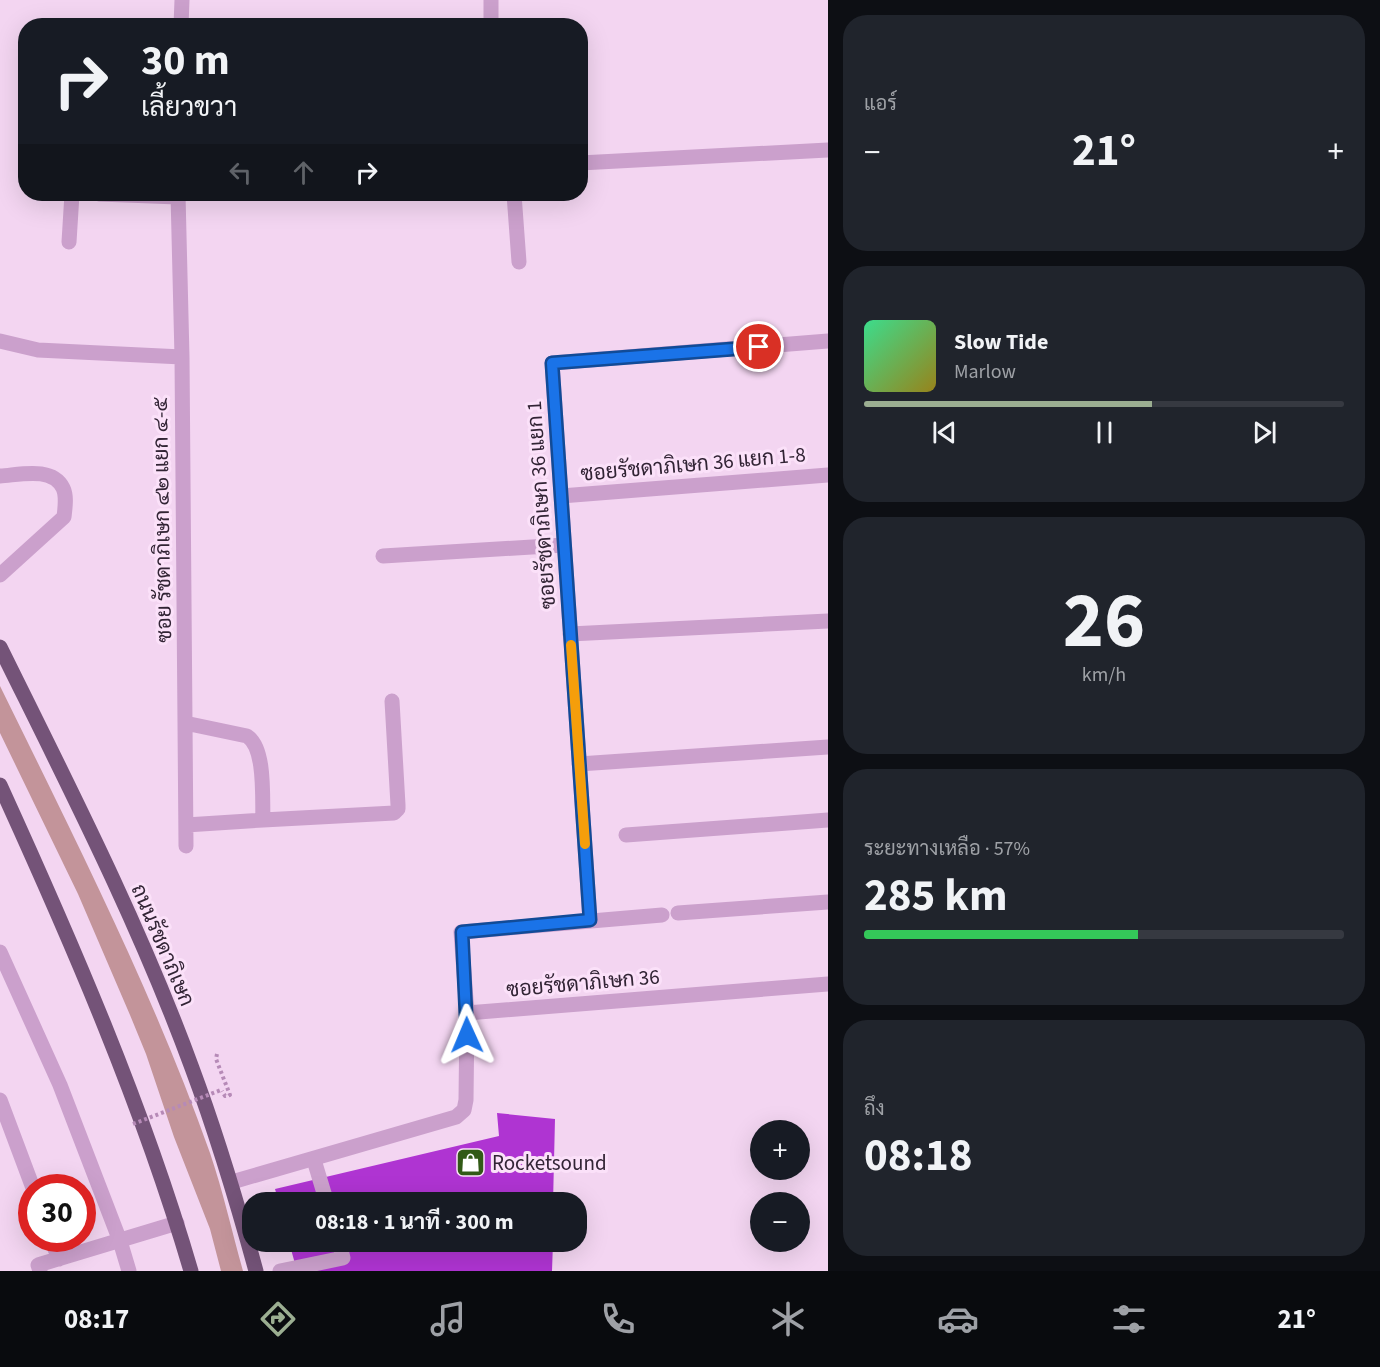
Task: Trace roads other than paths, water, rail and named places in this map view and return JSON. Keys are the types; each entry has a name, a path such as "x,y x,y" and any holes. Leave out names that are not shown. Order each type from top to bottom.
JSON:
{"main road":[{"name":"ถนนรัชดาภิเษก","path":"0,647 86,823 144,949 192,1067 232,1182 256,1271"},
{"path":"0,785 107,1028 177,1223 191,1271"}],"street":[{"path":"181,18 182,0"},
{"path":"490,18 491,0"},
{"path":"588,163 828,150"},
{"path":"69,242 72,201"},
{"name":"ซอย รัชดาภิเษก ๔๒ แยก ๔-๕","path":"178,201 182,357 186,846"},
{"path":"515,201 519,262"},
{"path":"0,341 38,350 182,357"},
{"name":"ซอยรัชดาภิเษก 36 แยก 1","path":"590,920 552,363 828,341"},
{"path":"0,476 43,474 53,478 64,488 65,502 64,517 0,575"},
{"name":"ซอยรัชดาภิเษก 36 แยก 1-8","path":"561,496 828,475"},
{"path":"383,556 564,545"},
{"path":"570,634 828,621"},
{"path":"186,825 393,813 398,809 398,805 392,700"},
{"path":"185,723 247,736 253,740 261,761 263,820"},
{"path":"579,765 828,747"},
{"path":"626,835 828,820"},
{"path":"678,913 828,902"},
{"path":"232,1182 456,1117 464,1110 467,1013 462,932 662,915"},
{"path":"0,952 57,1076 120,1241 129,1271"},
{"name":"ซอยรัชดาภิเษก 36","path":"467,1013 828,984"},
{"path":"0,1100 28,1174"},
{"path":"314,1160 324,1192"},
{"path":"40,1271 38,1265 177,1223"},
{"path":"56,1252 59,1259"},
{"path":"280,1271 343,1258 342,1252"}],"place":[{"name":"Rocketsound","path":"471,1163"}]}
